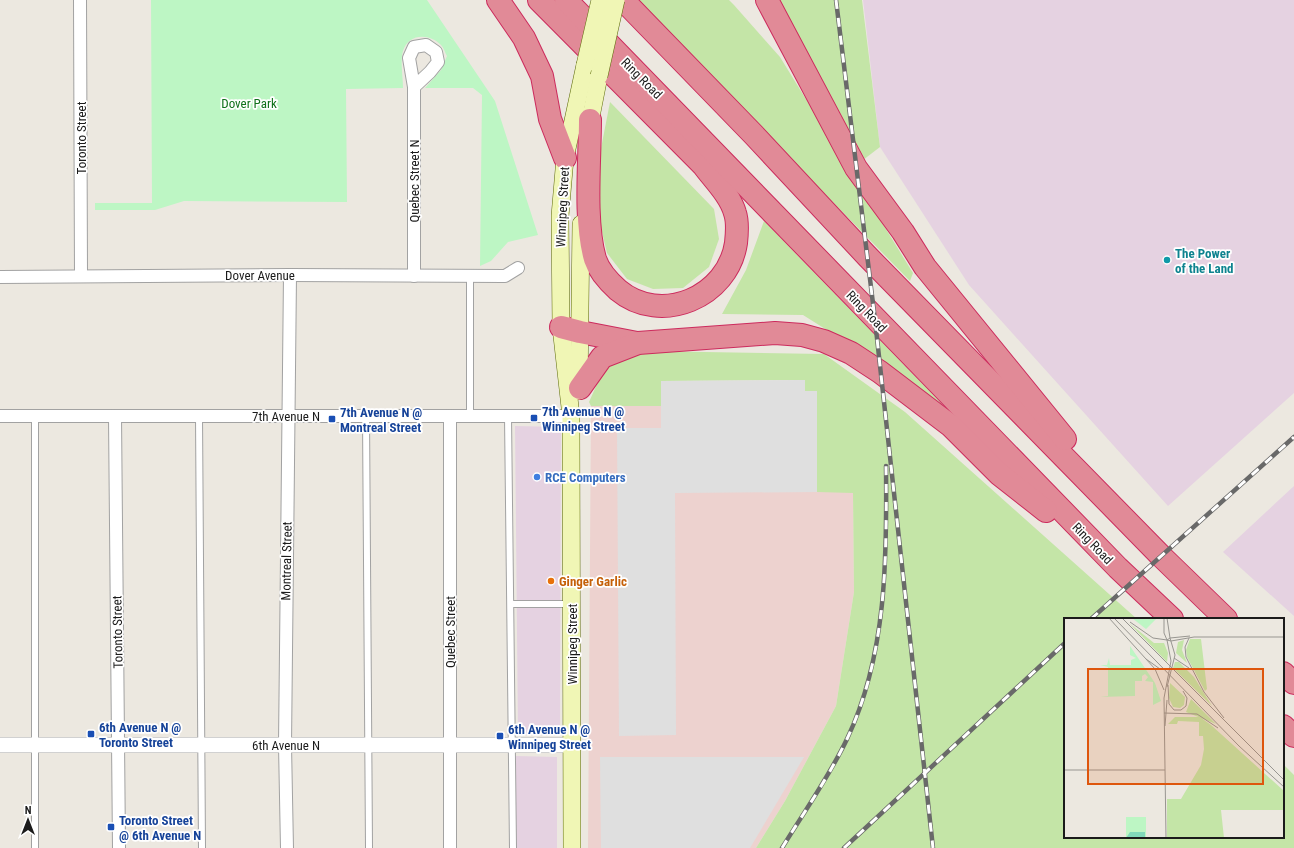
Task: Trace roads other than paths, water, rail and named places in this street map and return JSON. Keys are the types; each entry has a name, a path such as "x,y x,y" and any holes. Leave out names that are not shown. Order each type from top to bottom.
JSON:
{"highway":[{"path":"498,0 524,38 542,76 550,119 565,158"},
{"path":"539,0 703,165 726,196 735,213 737,232 734,253 727,269 718,282 704,294 688,302 670,306 650,306 635,301 622,293 604,275 596,259 589,224 590,120"},
{"name":"Ring Road","path":"566,0 737,175 875,320 1118,568 1171,618"},
{"path":"623,0 754,134 867,256 1225,618"},
{"path":"752,0 797,59"},
{"path":"767,0 856,168 903,232 925,267 996,352 1141,534"},
{"path":"571,330 638,343 775,333 802,335 824,341 851,353 880,372 951,426 999,474 1132,581"},
{"path":"580,388 602,357 638,343"},
{"path":"1284,674 1294,683"},
{"path":"1284,727 1294,736"}],"main road":[{"name":"Winnipeg Street","path":"572,416 580,388 571,330 560,216 565,158 600,0"},
{"name":"Winnipeg Street","path":"572,848 571,330 584,156 590,120 616,0"}],"street":[{"name":"Toronto Street","path":"80,0 81,276"},
{"name":"Quebec Street N","path":"414,87 414,276"},
{"name":"Dover Avenue","path":"0,277 290,275 504,276 518,268"},
{"name":"Montreal Street","path":"287,848 284,745 290,275"},
{"name":"7th Avenue N","path":"0,416 572,416"},
{"name":"Toronto Street","path":"115,416 119,848"},
{"name":"Quebec Street","path":"450,416 450,848"},
{"name":"6th Avenue N","path":"0,745 572,745"}],"lane":[{"path":"470,276 470,416"},
{"path":"35,416 36,848"},
{"path":"199,416 200,745 202,848"},
{"path":"366,416 369,848"},
{"path":"508,416 513,848"},
{"path":"511,604 572,604"}],"railway":[{"path":"836,0 875,320 933,848"},
{"path":"1092,618 1294,437"},
{"path":"782,848 840,753 860,707 870,674 877,640 885,570 886,466"},
{"path":"844,848 1064,644"}],"place":[{"name":"The Power of the Land","path":"1167,260"},
{"name":"7th Avenue N @ Winnipeg Street","path":"534,418"},
{"name":"7th Avenue N @ Montreal Street","path":"332,419"},
{"name":"RCE Computers","path":"537,477"},
{"name":"Ginger Garlic","path":"551,581"},
{"name":"6th Avenue N @ Toronto Street","path":"91,734"},
{"name":"6th Avenue N @ Winnipeg Street","path":"500,736"},
{"name":"Toronto Street @ 6th Avenue N","path":"111,827"}],"park label":[{"name":"Dover Park","path":"249,103"}]}
